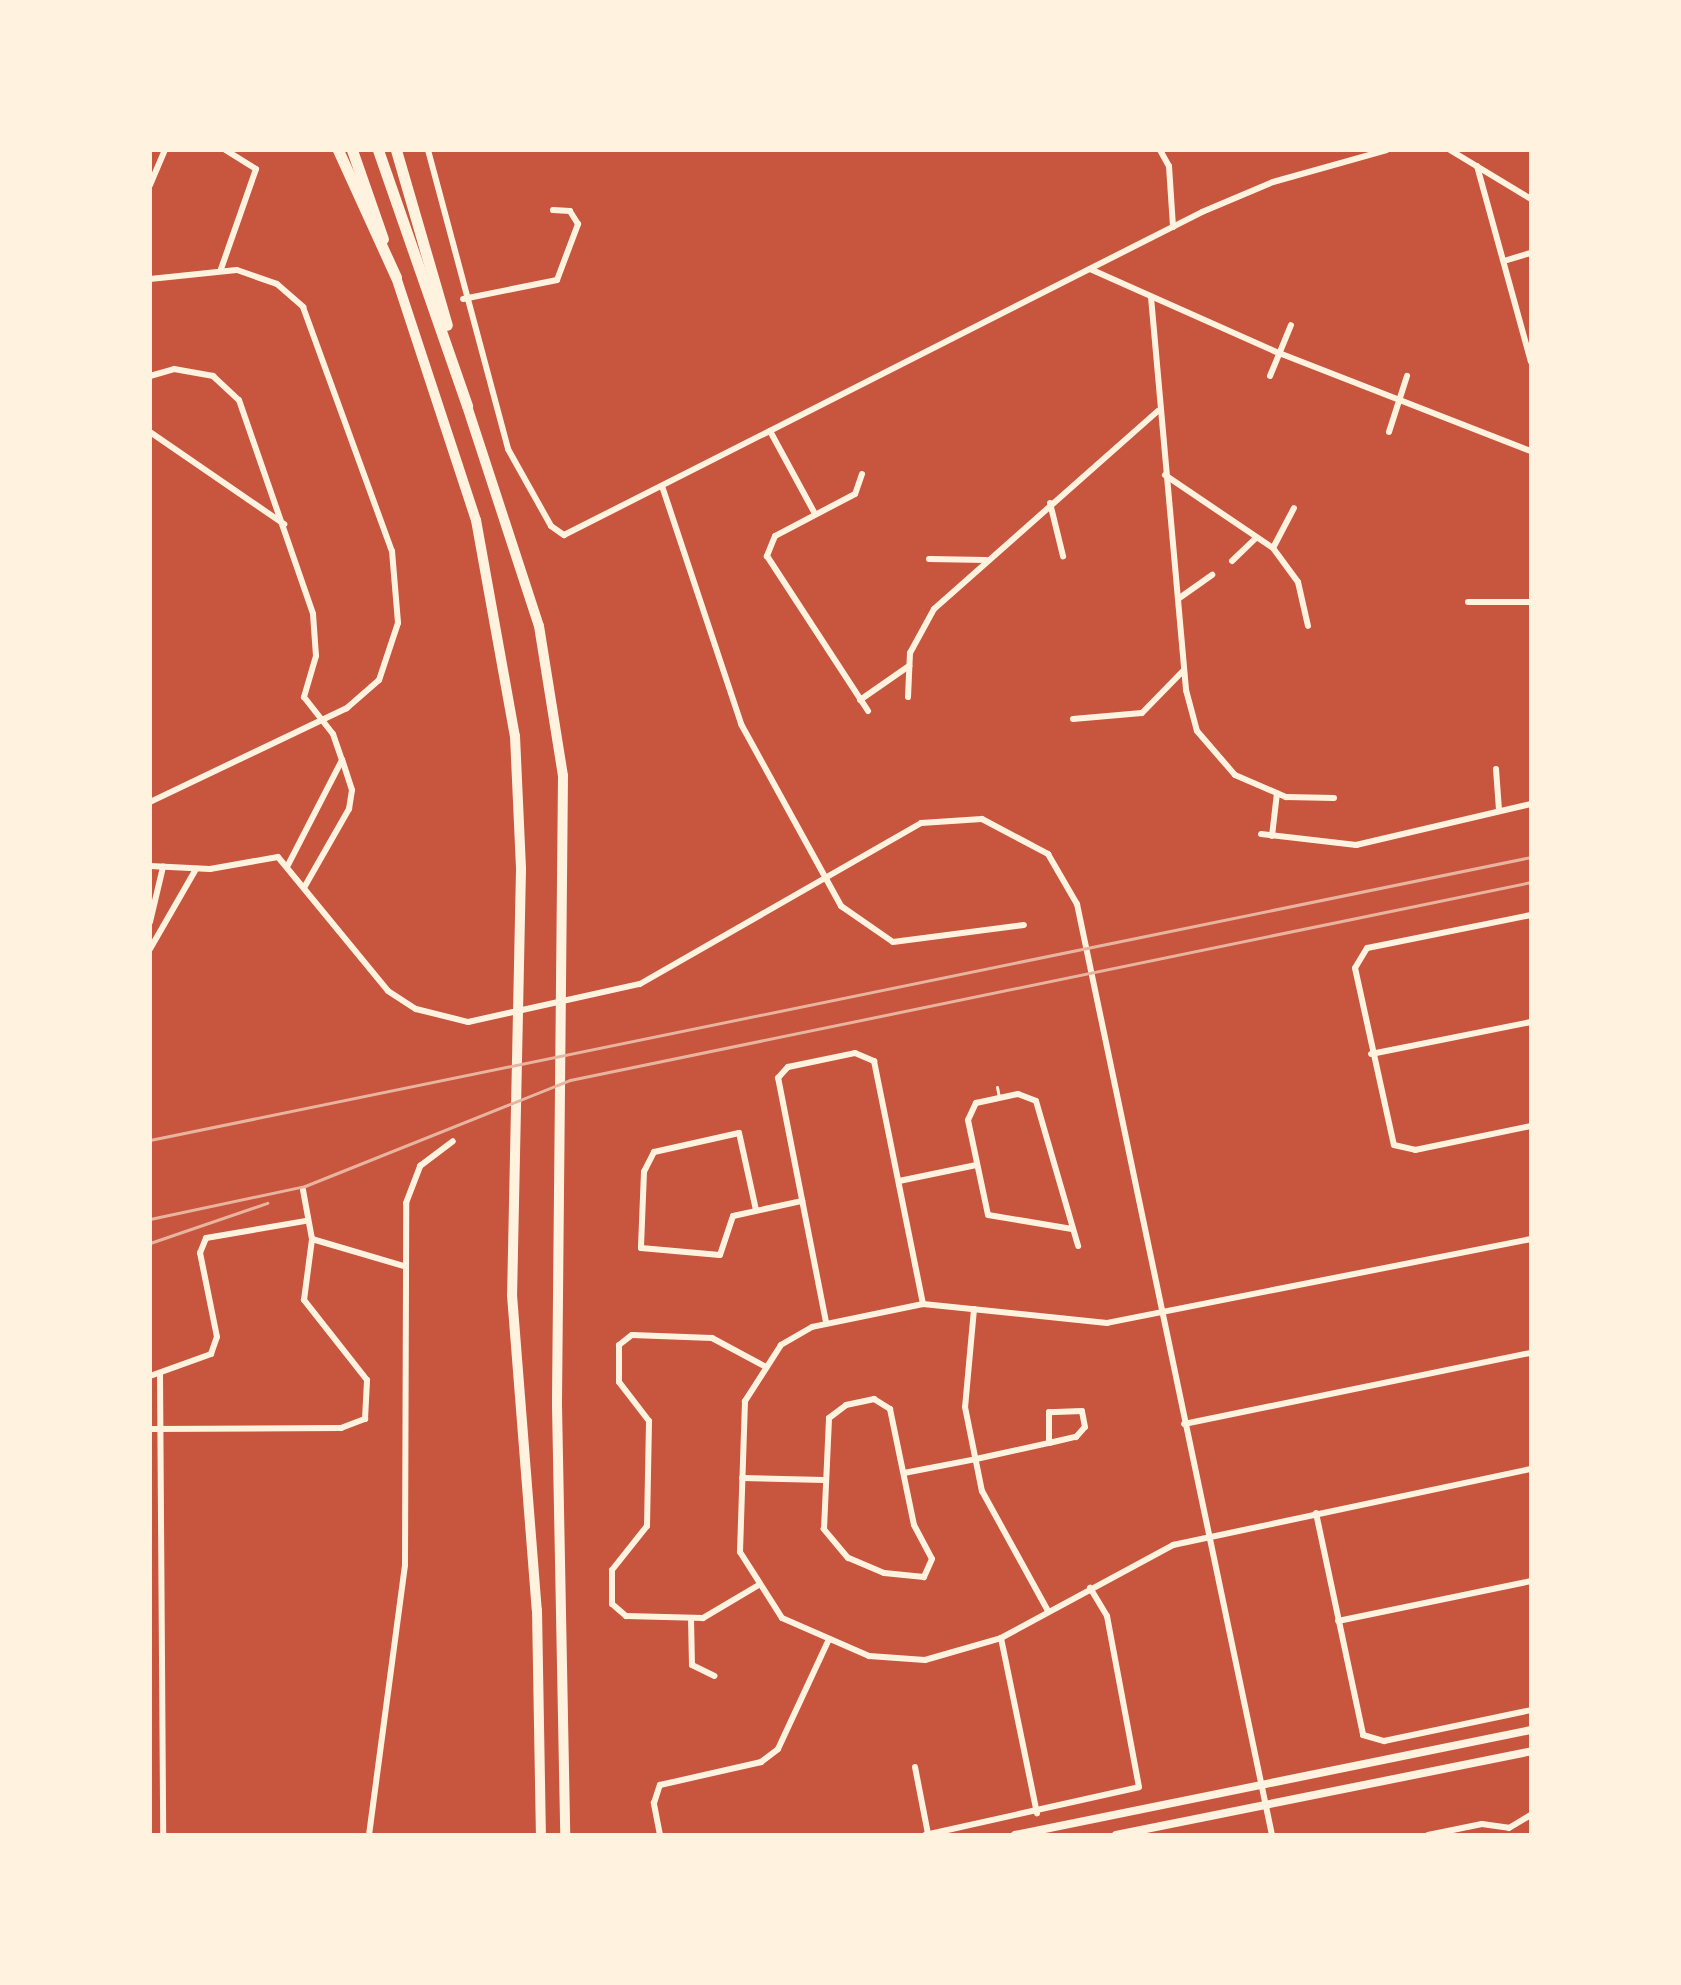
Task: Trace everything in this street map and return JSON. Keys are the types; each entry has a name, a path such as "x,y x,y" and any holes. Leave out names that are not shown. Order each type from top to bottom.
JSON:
{"highway":[{"path":"338,150 396,277"},
{"path":"352,150 467,488 500,630 520,815 512,1302 537,1610 541,1835"},
{"path":"378,150 528,587 552,685 565,817 558,1131 565,1835"},
{"path":"396,150 467,406"}],"main road":[{"path":"1015,1835 1531,1730"},
{"path":"1116,1835 1531,1751"}],"street":[{"path":"150,185 165,150"},
{"path":"221,269 256,169 225,150"},
{"path":"428,150 463,299 508,449 555,531 571,533 1173,227 1273,182 1387,150"},
{"path":"1160,150 1169,166 1173,227"},
{"path":"1450,150 1531,199"},
{"path":"1477,166 1531,362"},
{"path":"463,299 557,280 578,224 570,211 553,210"},
{"path":"1504,261 1531,253"},
{"path":"150,279 221,269 277,284 309,317 392,551 398,623 389,662 362,697 323,722 150,802"},
{"path":"1090,269 1279,353 1531,451"},
{"path":"1151,297 1158,411 1190,710 1209,752 1235,775 1277,793 1334,798"},
{"path":"1270,376 1291,325"},
{"path":"150,376 193,371 228,386 248,416 316,629 304,697 323,722 342,760 352,790 349,809 305,886"},
{"path":"1389,432 1407,376"},
{"path":"908,697 909,666 934,609 1050,503 1158,411"},
{"path":"770,431 815,514"},
{"path":"150,432 284,524"},
{"path":"862,474 855,494 775,536 767,556 868,711"},
{"path":"1165,475 1273,548 1298,582 1308,626"},
{"path":"662,486 741,724 824,875 855,921 893,942 1024,925"},
{"path":"1050,503 1063,556"},
{"path":"1273,548 1294,508"},
{"path":"1232,561 1256,538"},
{"path":"929,559 986,560"},
{"path":"1178,599 1212,575"},
{"path":"1468,602 1531,602"},
{"path":"860,700 909,666"},
{"path":"1073,719 1142,713 1177,684 1184,667"},
{"path":"288,865 342,760"},
{"path":"1496,769 1499,810"},
{"path":"1272,836 1277,793"},
{"path":"1261,834 1356,845 1531,804"},
{"path":"150,866 196,869 268,854 288,865 399,1000 435,1017 489,1021 640,984 903,830 967,817 1017,831 1048,854 1077,904 1205,1536 1272,1835"},
{"path":"150,922 163,867"},
{"path":"150,949 196,869"},
{"path":"1531,915 1358,956 1371,1054 1386,1133 1405,1150 1531,1126"},
{"path":"1371,1054 1531,1022"},
{"path":"826,1322 779,1074 855,1053 874,1061 923,1304"},
{"path":"1072,1229 990,1217 976,1165 968,1111 999,1097 1024,1094 1038,1105 1078,1246"},
{"path":"756,1210 739,1133 654,1152 645,1165 641,1248 720,1255 730,1219 756,1210 802,1201"},
{"path":"369,1835 405,1565 404,1266 407,1192 428,1157 453,1141"},
{"path":"899,1181 976,1165"},
{"path":"150,1429 341,1428 365,1419 367,1380 304,1300 312,1239 305,1221 303,1190"},
{"path":"150,1376 211,1354 217,1337 200,1253 206,1238 305,1221"},
{"path":"312,1239 404,1266"},
{"path":"1531,1239 1107,1323 923,1304 826,1322 787,1340 745,1401 740,1552 757,1586 777,1614 869,1656 925,1660 1001,1638 1157,1551 1205,1536 1531,1469"},
{"path":"974,1309 965,1392 985,1503 1048,1611"},
{"path":"757,1586 712,1614 691,1618 626,1616 611,1600 612,1570 647,1526 649,1421 619,1382 619,1345 632,1335 712,1338 766,1367"},
{"path":"1184,1424 1531,1353"},
{"path":"160,1374 163,1835"},
{"path":"874,1399 890,1409 904,1473 914,1525 932,1559 924,1577 884,1573 839,1552 824,1529 829,1418 846,1405 874,1399"},
{"path":"904,1473 976,1459 1049,1443 1080,1435 1084,1414 1061,1407 1049,1412 1049,1443"},
{"path":"742,1478 824,1480"},
{"path":"1316,1513 1357,1721 1369,1739 1531,1710"},
{"path":"1338,1621 1531,1581"},
{"path":"915,1767 926,1835 1037,1813 1139,1787 1107,1616 1090,1588"},
{"path":"691,1618 692,1665 715,1676"},
{"path":"1001,1638 1037,1813"},
{"path":"660,1835 654,1803 660,1785 772,1755 829,1639"},
{"path":"1428,1835 1482,1824 1511,1831 1531,1815"}],"lane":[{"path":"997,1087 999,1097"}],"railway":[{"path":"150,1140 1531,857"},
{"path":"150,1219 305,1186 570,1080 1531,882"},
{"path":"150,1243 267,1203"}]}
